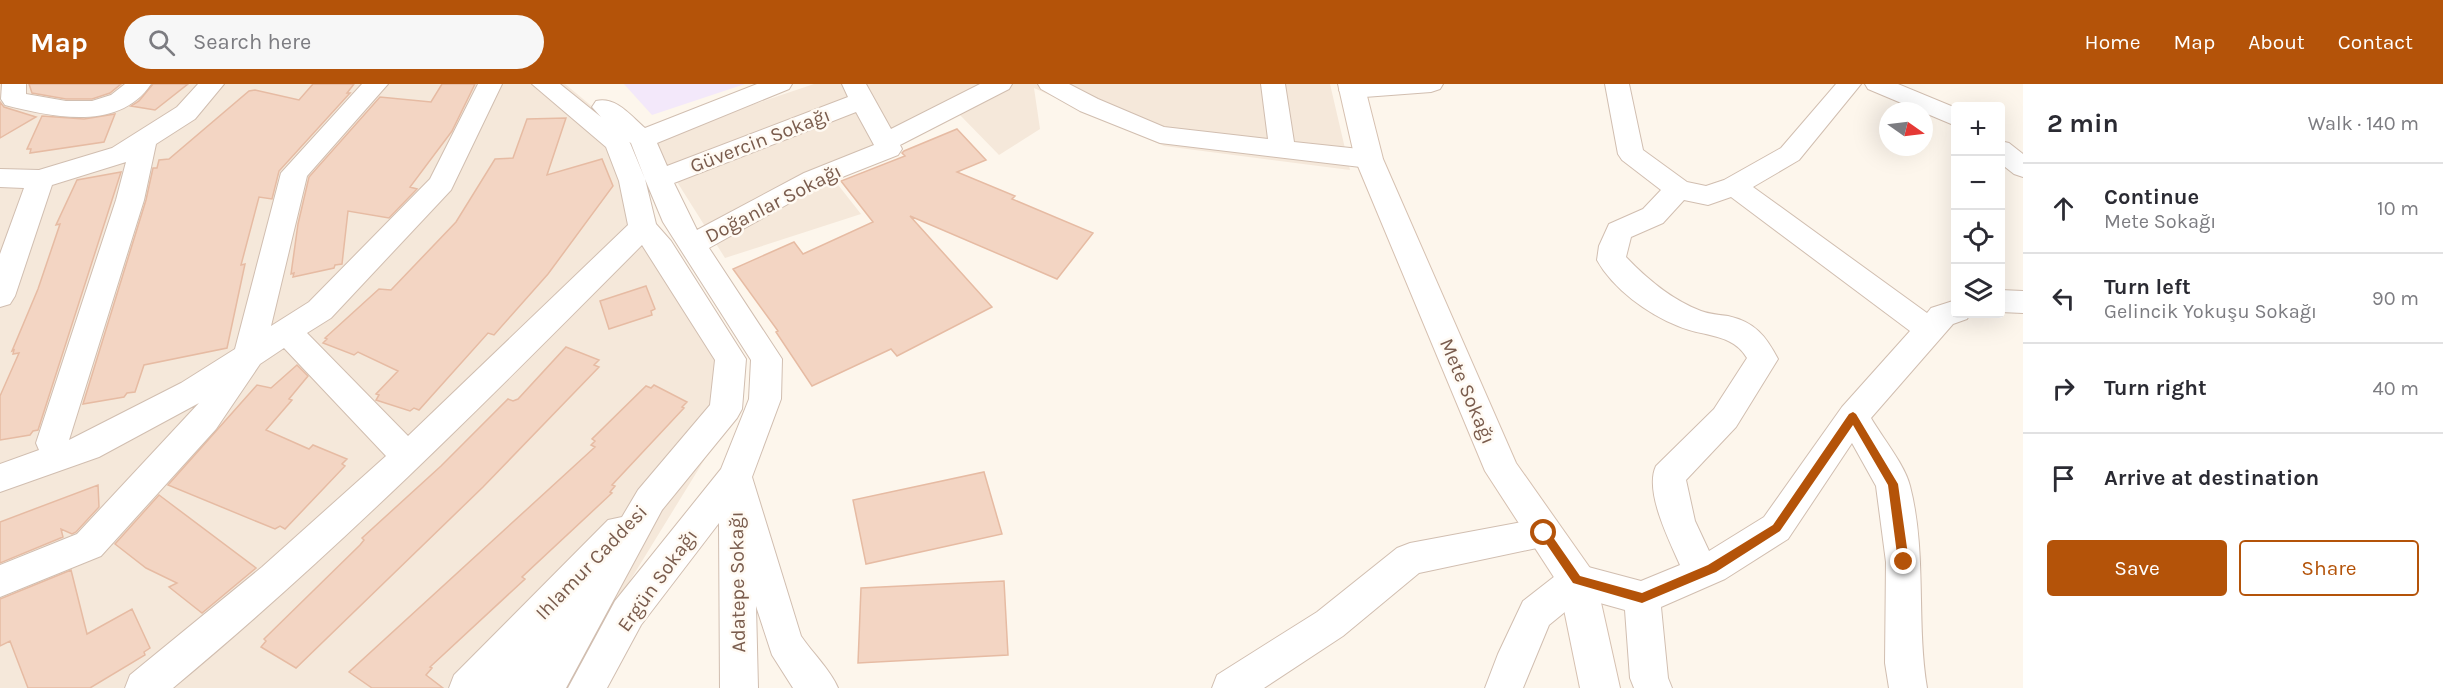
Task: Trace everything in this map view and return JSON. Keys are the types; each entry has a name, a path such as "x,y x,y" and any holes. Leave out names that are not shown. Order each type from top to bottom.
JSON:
{"main road":[{"name":"Mete Sokağı","path":"1351,87 1369,159 1502,471 1577,580 1600,688"}],"street":[{"path":"14,84 15,99 46,107 85,111 120,102 139,84"},
{"path":"0,177 40,179 121,154 186,113 212,84"},
{"path":"0,581 88,545 205,420 249,356 294,173 376,84"},
{"path":"0,478 87,447 192,392 320,310 441,184 490,84"},
{"path":"544,84 617,143 632,181 644,227 661,248 731,359 726,409 650,500 545,688"},
{"path":"580,84 642,139 677,222 767,359 765,399 735,477 785,643 801,669 819,688"},
{"path":"642,139 780,84"},
{"name":"Doğanlar Sokağı","path":"692,245 813,179 887,145 1000,84"},
{"path":"1050,84 1089,105 1160,135 1369,159"},
{"path":"1273,84 1282,149"},
{"path":"1351,87 1431,84"},
{"path":"1617,84 1631,154 1678,189 1708,196 1734,186 1790,154 1849,84"},
{"path":"1877,84 1951,116"},
{"path":"857,93 887,145"},
{"name":"Güvercin Sokağı","path":"658,180 857,93"},
{"path":"52,443 130,200 144,139"},
{"path":"2005,152 2023,168"},
{"path":"0,296 40,179"},
{"path":"1504,688 1511,667 1536,614 1577,580 1642,598 1701,573 1776,528 1853,416 1943,320 1821,252 1734,186"},
{"path":"1678,189 1653,216 1619,231 1611,260 1636,286 1690,320 1735,329 1754,341 1763,359 1725,418 1668,476 1678,521 1701,573"},
{"path":"144,688 222,627 408,458 644,227"},
{"path":"2005,301 2023,302"},
{"path":"286,331 408,458"},
{"path":"1853,416 1893,484 1904,562 1904,663 1908,688"},
{"name":"Ergün Sokağı","path":"587,688 628,613 735,477"},
{"name":"Adatepe Sokağı","path":"735,477 739,688"},
{"name":"Ihlamur Caddesi","path":"468,688 650,500"},
{"name":"Ihlamur Caddesi","path":"502,688 545,643 650,500"},
{"path":"1230,688 1330,624 1410,559 1544,533"},
{"path":"1642,598 1649,678 1653,688"}],"shaded area":[{"path":"0,84 565,84 629,137 654,222 742,351 742,392 730,418 564,688 0,688"},
{"path":"624,84 745,84 652,115"},
{"path":"814,84 1330,84 1350,170 1164,146 1034,88 1040,129 999,155 959,114 835,181 861,214 725,258 650,139"}],"building":[{"path":"29,84 121,84 110,93 92,99 66,99 32,93"},
{"path":"153,84 188,84 155,110 131,106 139,101"},
{"path":"313,84 354,84 347,93 350,93 279,171 272,199 259,197 241,265 245,264 227,348 144,365 135,392 127,393 124,397 83,404 146,200 153,168 157,168 159,160 169,159 249,91 255,90 299,100"},
{"path":"442,84 475,84 452,131 410,187 417,189 389,218 348,211 342,264 335,265 334,268 293,277 294,273 291,274 298,224 309,177 380,97 431,102"},
{"path":"0,102 4,107 36,117 0,138"},
{"path":"115,114 104,142 30,153 31,149 27,149 42,116 84,119"},
{"path":"566,118 547,175 602,159 613,186 548,274 494,335 488,333 419,410 414,408 410,411 376,400 379,395 376,394 398,371 358,352 354,355 323,343 327,339 325,338 379,289 391,290 456,222 495,159 513,158 527,119"},
{"path":"957,129 986,160 957,172 1015,196 1012,199 1093,233 1057,279 910,216 992,307 897,356 891,349 812,386 776,332 778,331 733,269 794,242 803,254 873,222 841,181 905,156 902,153 904,151"},
{"path":"121,172 38,430 33,431 30,435 0,440 0,396 19,353 13,354 14,350 12,351 38,289 60,224 56,225 77,180"},
{"path":"646,286 655,309 651,311 652,315 609,329 600,301"},
{"path":"566,347 599,360 594,365 599,367 483,487 296,668 261,647 266,641 264,639 360,545 364,540 362,538 441,466 508,399 513,401 518,399"},
{"path":"297,365 308,376 289,399 292,400 266,430 309,449 313,445 347,459 342,464 345,466 285,529 280,526 275,529 168,485 257,385 271,388"},
{"path":"654,385 687,402 682,407 684,408 612,485 615,486 610,492 612,493 522,577 525,579 430,667 432,668 426,675 443,688 372,688 349,672 595,447 591,445 595,441 592,439 646,386 651,388"},
{"path":"984,472 1002,534 866,564 853,500"},
{"path":"98,485 99,507 76,532 72,534 61,529 63,537 0,563 0,522"},
{"path":"159,495 256,568 202,613 169,587 177,583 146,568 115,544"},
{"path":"71,570 87,634 132,609 150,648 144,652 145,655 90,688 28,688 10,641 0,646 0,599"},
{"path":"1004,581 1008,655 858,663 861,588"}],"route":[{"path":"1544,533 1577,580 1642,598 1712,568 1776,528 1853,416 1893,484 1904,562"}]}
